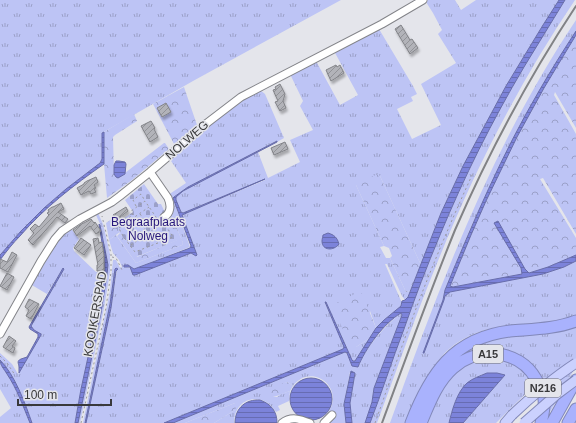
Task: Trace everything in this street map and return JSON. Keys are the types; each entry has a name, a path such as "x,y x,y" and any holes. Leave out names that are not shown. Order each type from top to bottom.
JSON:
{"highway":[{"name":"A15","path":"411,423 422,397 434,375 446,360 461,348 479,338 497,333 552,327 576,321"},
{"name":"A15","path":"421,423 440,383 453,368 469,358 485,354 502,354 512,357 521,362 530,370 538,383 544,398 541,423"},
{"path":"552,423 576,380"},
{"path":"568,423 576,409"}],"main road":[{"name":"N216","path":"505,423 539,391 576,363"},
{"name":"N216","path":"524,423 576,380"}],"street":[{"name":"NOLWEG","path":"0,334 40,261 62,231 116,199 207,123 241,97 382,24 423,0"},
{"path":"150,172 170,201 169,211 164,220"},
{"path":"324,423 332,415"},
{"path":"282,423 293,418 310,423"}],"path":[{"path":"375,423 414,314 451,220 473,173"},
{"path":"127,241 158,220 141,194 132,200 137,207"},
{"path":"130,211 146,201"},
{"path":"119,228 150,207"},
{"name":"KOOIKERSPAD","path":"82,423 109,291 111,272 111,257 101,208"},
{"path":"129,209 133,215 118,225 127,241 135,252 173,237 164,220 130,245"},
{"path":"140,214 148,226"},
{"path":"111,257 116,258 122,270"},
{"path":"0,356 15,375"}],"green space":[{"path":"0,0 341,0 102,133 102,159 98,165 47,206 26,226 0,255"},
{"path":"428,0 455,0 461,10 476,0 559,0 506,86 463,166 441,213 421,265 380,176 356,185 384,246 380,247 386,258 390,258 406,292 410,291 408,298 405,300 402,296 387,264 385,264 402,303 401,306 376,328 370,311 356,347 370,338 355,361 352,360 326,302 325,303 344,347 343,349 164,423 86,423 111,308 117,270 115,269 110,304 85,423 83,423 110,291 113,260 116,260 120,268 122,267 119,260 113,253 109,240 116,235 136,263 182,245 183,243 170,212 168,195 186,183 169,158 232,106 260,90 265,94 284,138 188,187 174,197 173,198 190,247 134,269 130,266 125,267 130,268 134,275 191,253 197,255 182,215 265,179 182,213 175,199 176,196 183,191 258,152 268,178 300,162 290,140 313,130 300,106 303,101 290,74 316,61 340,105 358,95 334,51 379,29 417,94 411,97 413,101 397,109 412,139 441,125 421,84 456,63 438,34 442,30 426,2"},
{"path":"565,0 575,0 536,61 484,157 454,223 415,318 377,423 370,423 421,282 453,204 497,114 530,56"},
{"path":"576,20 576,31 515,136 470,229 445,290 443,300 424,353 445,296 450,292 543,274 576,261 576,316 552,321 495,328 478,332 455,344 433,368 419,391 405,423 390,423 428,319 494,165 546,67"},
{"path":"576,35 576,128 555,92 554,95 576,134 576,234 543,178 540,179 576,238 576,255 529,273 525,269 521,268 522,274 520,275 453,287 450,286 481,212 506,158 539,96"},
{"path":"184,87 197,125 174,144 153,104"},
{"path":"134,114 137,121 113,137 114,174 121,176 164,143 169,149 132,180 107,198 104,164 104,132"},
{"path":"378,174 421,265 410,291 406,292 390,258 392,256 389,248 384,246 356,185 356,183"},
{"name":"Begraafplaats Nolweg","path":"144,184 158,204 161,204 178,240 136,257 116,227 116,224 133,212 125,200"},
{"path":"170,212 183,243 182,245 136,263 117,236 120,233 137,257 177,240 167,217"},
{"path":"98,213 103,224 110,254 110,272 80,423 78,423 101,313 108,265 100,224 96,215 87,219"},
{"path":"113,218 117,223 116,227 120,232 109,240 106,223"},
{"path":"70,227 79,239 73,248 74,251 96,272 105,272 99,307 75,423 32,423 15,382 0,360 0,353 12,364 18,374 41,335 31,326 64,269 63,268 47,294 30,284 52,247"},
{"path":"361,291 376,328 370,338 356,347 349,343 332,305"},
{"path":"400,313 402,315 374,388 372,402 365,423 352,423 350,403 355,373 350,372 344,404 346,423 327,423 329,415 327,414 332,405 333,396 330,388 325,381 317,377 309,376 301,379 293,386 286,382 266,397 277,397 290,391 289,401 278,406 280,410 276,412 270,405 257,399 244,402 239,407 235,414 234,423 214,423 235,410 235,403 185,423 173,423 345,352 358,367 371,344"},
{"path":"576,324 576,366 546,419 547,412 521,360 468,355 437,375 478,342"},
{"path":"489,359 505,361 521,368 534,386 496,423 463,423 505,375 493,373 482,375 473,379 460,393 455,402 449,423 426,423 440,391 451,377 467,364"},
{"path":"0,363 14,384 30,423 0,423 0,417 11,408 0,389"},
{"path":"286,382 293,386 290,391 273,397 262,396 262,392"},
{"path":"235,403 235,410 214,423 185,423"}],"water":[{"path":"559,0 565,0 501,108 459,192 421,282 370,423 365,423 372,402 374,388 402,315 401,313 388,323 376,337 365,352 358,367 352,366 347,353 345,352 173,423 164,423 343,349 344,347 325,302 352,360 355,361 376,328 401,306 402,301 408,297 441,213 463,166 506,86"},
{"path":"576,31 576,35 517,137 486,201 450,286 453,287 522,274 521,268 494,223 498,221 525,269 529,273 576,255 576,261 543,274 450,292 445,296 423,353 443,300 445,290 500,164 525,115"},
{"path":"104,132 104,164 49,206 29,226 0,260 0,255 44,208 100,163 102,159 102,133"},
{"path":"277,141 183,191 176,197 181,212 183,213 265,179 182,215 197,255 196,256 191,253 135,275 133,275 130,267 124,267 124,265 128,265 134,269 190,248 191,246 173,198 188,187"},
{"path":"116,161 125,162 126,164 125,174 118,178 114,174 114,165"},
{"path":"99,224 108,265 107,274 101,313 78,423 75,423 105,274 104,255"},
{"path":"328,233 335,237 339,244 331,249 324,247 322,241 323,235"},
{"path":"63,268 64,269 31,326 41,335 19,373 19,361 27,357 38,337 38,334 29,327"},
{"path":"116,268 118,269 116,271 111,308 85,423 110,304"},
{"path":"0,360 15,381 32,423 30,423 17,392 1,365"},
{"path":"351,371 355,373 350,403 352,423 346,423 344,404"},
{"path":"487,373 505,375 463,423 449,423 455,402 463,387 472,380"},
{"path":"311,378 326,384 332,399 326,414 311,420 296,414 290,399 296,384"},
{"path":"260,400 273,408 277,423 235,423 237,413 242,406 250,401"}],"building":[{"path":"401,25 410,40 412,39 418,48 410,54 395,29"},
{"path":"336,65 337,67 340,65 344,73 331,81 326,70"},
{"path":"280,84 285,94 283,101 286,108 280,111 275,102 278,101 273,90"},
{"path":"166,103 171,112 162,117 157,108"},
{"path":"151,121 158,137 150,142 141,126"},
{"path":"285,142 288,149 274,155 271,148"},
{"path":"96,177 98,182 94,185 96,188 94,189 96,192 91,194 89,191 81,195 77,188"},
{"path":"61,203 64,209 58,212 68,219 65,223 57,217 33,245 28,240 34,233 30,229 35,224 39,227 49,215 47,213 49,212 48,210"},
{"path":"126,207 128,211 120,217 121,219 117,222 113,215"},
{"path":"91,219 101,231 96,234 90,226 77,236 73,230"},
{"path":"81,238 91,245 84,255 74,248"},
{"path":"98,238 99,243 102,242 104,270 97,271 98,265 93,239"},
{"path":"12,252 17,255 8,272 0,268 0,259 7,262"},
{"path":"7,273 14,277 7,290 0,286"},
{"path":"29,299 39,304 31,319 26,316 29,310 25,307"},
{"path":"9,336 16,341 12,346 15,348 13,353 3,347"}],"railway":[{"path":"382,423 436,278 468,201 511,115 542,60 576,6"}]}
